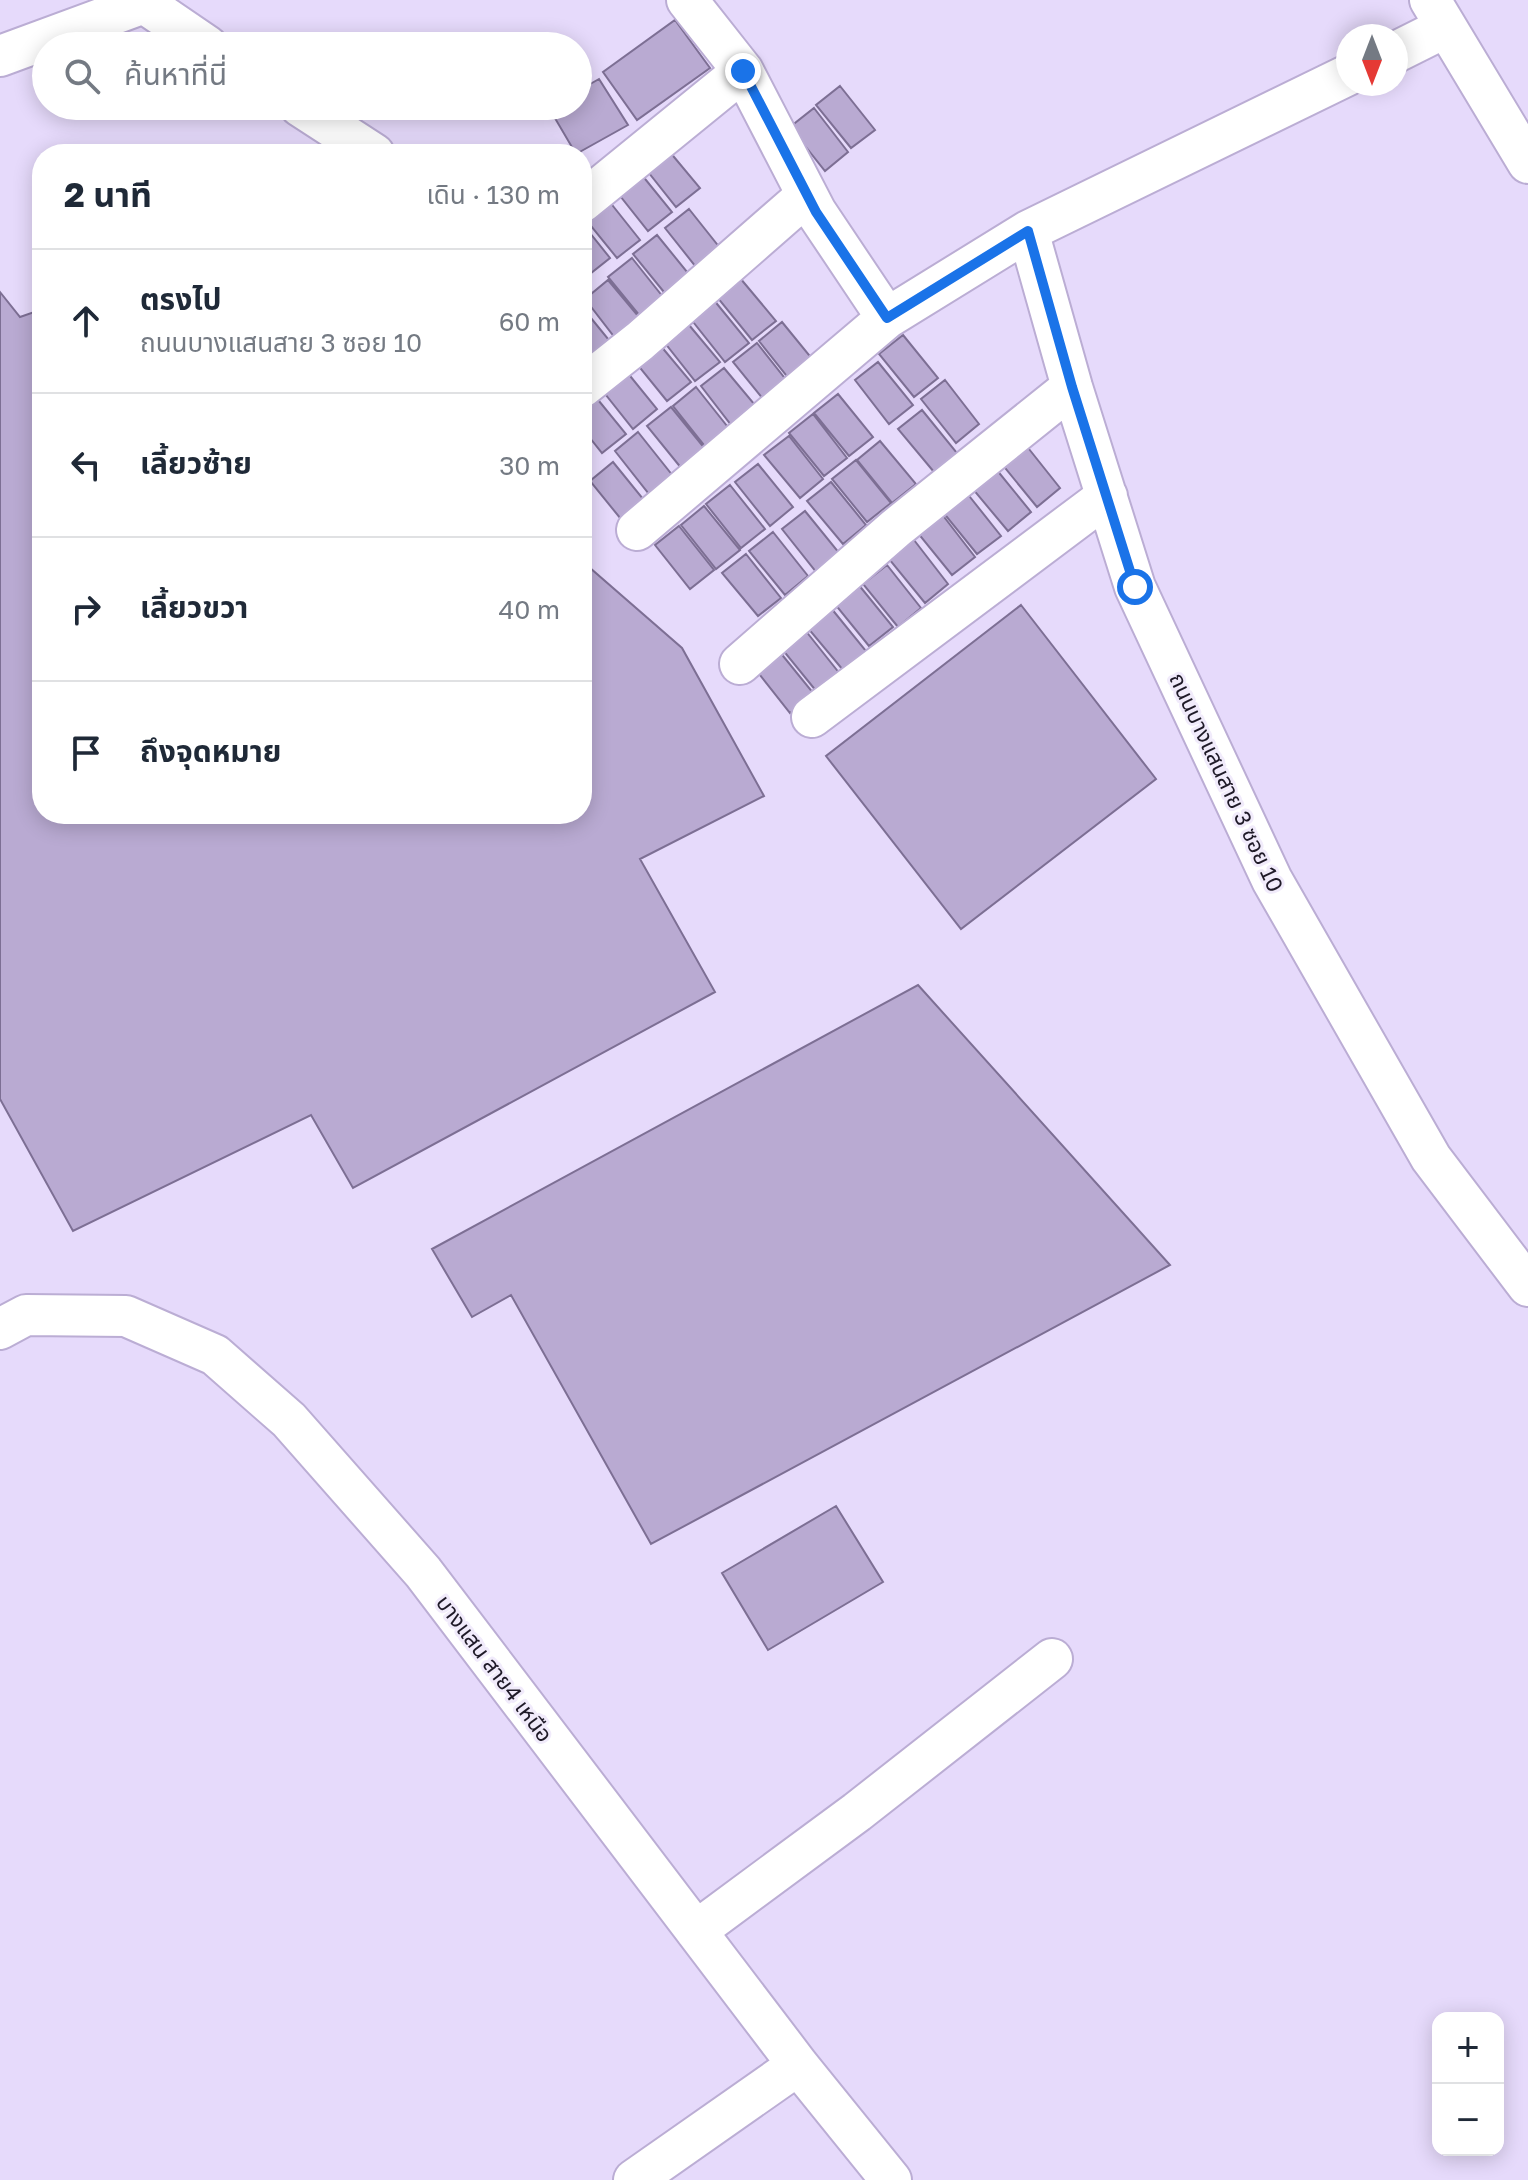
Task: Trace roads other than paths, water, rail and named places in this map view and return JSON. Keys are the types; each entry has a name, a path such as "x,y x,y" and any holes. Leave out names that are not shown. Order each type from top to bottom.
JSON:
{"street":[{"path":"687,0 743,71 807,195 887,318"},
{"path":"64,32 143,2 187,32"},
{"path":"1408,41 1438,14 1528,163"},
{"path":"0,56 32,44"},
{"path":"592,194 743,71"},
{"path":"637,530 887,318 1028,231 1336,81"},
{"path":"322,120 359,144"},
{"path":"592,379 807,195"},
{"name":"ถนนบางแสนสาย 3 ซอย 10","path":"1028,231 1072,387 1135,587 1272,880 1431,1158 1528,1286"},
{"path":"740,664 896,528 1072,387"},
{"path":"812,717 1107,496"},
{"name":"บางแสน สาย4 เหนือ","path":"0,1329 26,1315 126,1316 215,1355 289,1420 423,1572 798,2065 891,2180"},
{"path":"696,1931 857,1812 1052,1659"},
{"path":"634,2180 798,2065"}]}
